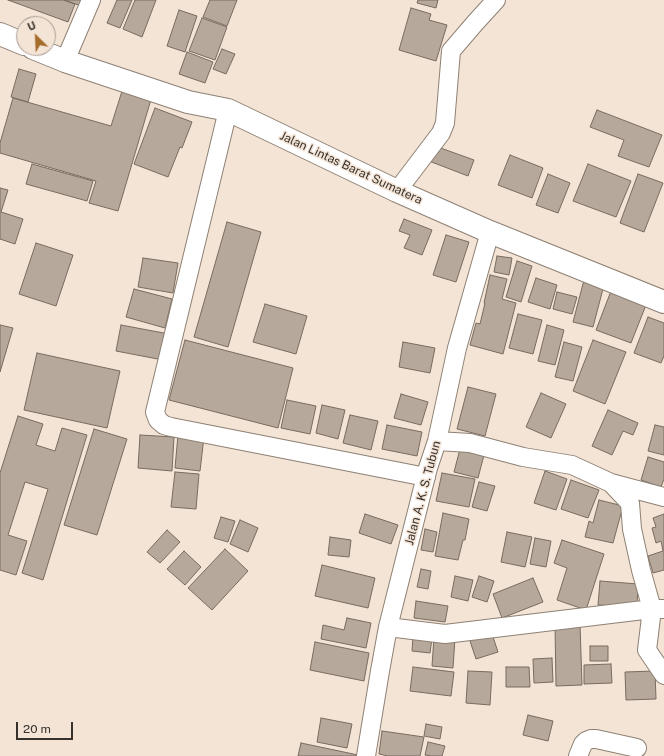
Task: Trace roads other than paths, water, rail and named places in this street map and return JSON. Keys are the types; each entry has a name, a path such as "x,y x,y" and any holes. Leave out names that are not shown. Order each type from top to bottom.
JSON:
{"highway":[{"path":"0,34 16,41"},
{"name":"Jalan Lintas Barat Sumatera","path":"53,56 188,102 228,110 397,191 490,232 664,302"}],"street":[{"path":"65,61 91,0"},
{"path":"397,191 441,133 445,123 451,51 496,0"},
{"path":"228,110 155,412 158,420 164,425 171,427 426,477"},
{"name":"Jalan A. K. S. Tubun","path":"366,756 388,627 426,477 437,441 457,348 490,232"},
{"path":"437,441 470,443 523,457 572,465 611,483 664,497"},
{"path":"611,483 630,503 632,529 641,570 658,609 647,650 664,675"},
{"path":"388,627 446,634 658,609"},
{"path":"578,756 583,744 586,741 596,738 637,748"}]}
